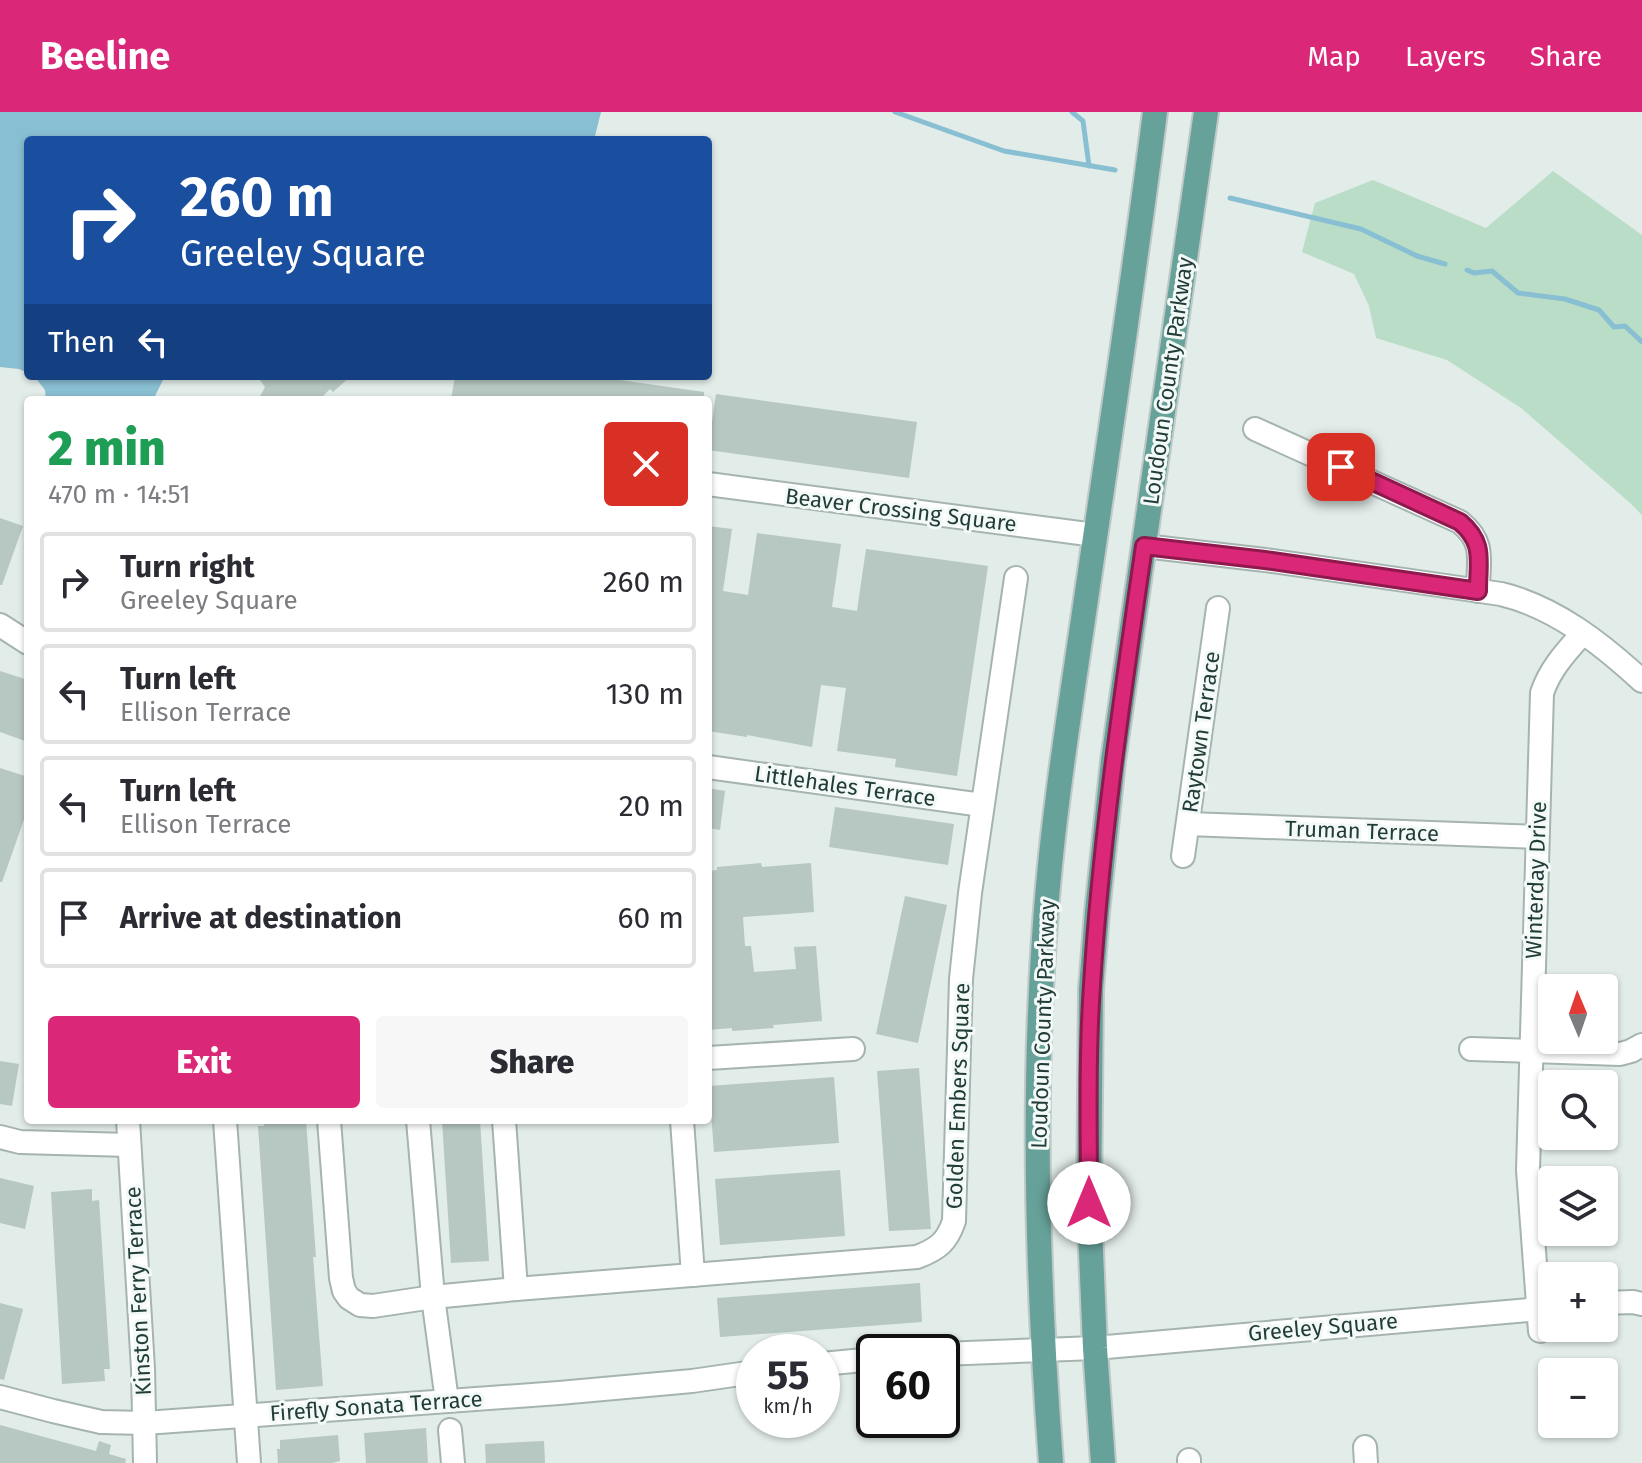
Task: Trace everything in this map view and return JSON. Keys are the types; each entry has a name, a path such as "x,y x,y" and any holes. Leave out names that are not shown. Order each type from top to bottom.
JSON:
{"main road":[{"name":"Loudoun County Parkway","path":"1051,1463 1042,1350 1038,1173 1044,937 1062,757 1139,243 1155,112"},
{"name":"Loudoun County Parkway","path":"1103,1463 1090,1261 1091,989 1113,761 1206,112"}],"street":[{"path":"1255,429 1460,522 1473,533 1479,547 1478,591"},
{"name":"Beaver Crossing Square","path":"712,485 1095,535"},
{"path":"1144,546 1265,560 1522,599 1609,650 1642,681"},
{"name":"Golden Embers Square","path":"329,1124 341,1278 344,1291 360,1305 516,1289 917,1257 946,1240 954,1221 961,979 970,893 1016,578"},
{"name":"Raytown Terrace","path":"1183,856 1218,608"},
{"path":"1,629 24,641"},
{"name":"Winterday Drive","path":"1538,1267 1528,1170 1542,693 1547,677 1582,634"},
{"name":"Littlehales Terrace","path":"712,768 982,805"},
{"name":"Truman Terrace","path":"1188,824 1537,837"},
{"path":"1471,1049 1620,1054 1642,1045"},
{"path":"712,1058 853,1049"},
{"name":"Kinston Ferry Terrace","path":"128,1124 143,1369 145,1463"},
{"path":"225,1124 249,1463"},
{"path":"418,1124 433,1297 447,1401"},
{"path":"504,1124 516,1289"},
{"path":"682,1124 693,1275"},
{"path":"0,1137 20,1142 129,1145"},
{"path":"1618,1303 1642,1304"},
{"name":"Greeley Square","path":"1095,1348 1538,1316"},
{"path":"960,1353 1095,1348"},
{"name":"Firefly Sonata Terrace","path":"0,1397 101,1422 145,1423 681,1382 736,1374"},
{"path":"450,1430 453,1463"}],"green space":[{"path":"1553,171 1642,235 1642,515 1521,408 1447,360 1376,338 1369,306 1354,274 1302,252 1315,203 1373,180 1486,228"}],"water":[{"path":"0,112 601,112 595,136 24,136 24,371 0,367"},
{"path":"37,380 163,380 155,396 46,396"}],"building":[{"path":"260,380 346,380 323,396 260,396 265,387"},
{"path":"454,380 620,380 704,392 704,396 452,396"},
{"path":"716,394 917,422 909,478 712,451"},
{"path":"0,518 23,526 2,585 0,585"},
{"path":"712,526 732,529 723,591 748,595 757,533 841,544 832,607 857,611 866,549 988,566 957,776 895,767 896,759 837,751 846,688 821,685 812,747 712,732"},
{"path":"0,671 24,679 24,741 0,732"},
{"path":"0,768 24,776 24,819 0,882"},
{"path":"712,789 725,791 720,830 712,829"},
{"path":"835,807 954,824 948,865 829,847"},
{"path":"811,863 814,912 743,917 745,946 751,946 754,972 796,969 794,947 816,946 822,1021 773,1025 774,1028 712,1030 712,871 717,870 717,867"},
{"path":"905,896 947,905 918,1043 876,1034"},
{"path":"0,1061 19,1064 12,1106 0,1104"},
{"path":"919,1068 931,1229 889,1231 877,1071"},
{"path":"834,1077 839,1143 714,1152 712,1086"},
{"path":"306,1124 323,1386 276,1390 258,1126"},
{"path":"442,1124 480,1124 489,1261 451,1263"},
{"path":"840,1170 845,1236 720,1245 715,1179"},
{"path":"0,1178 34,1186 25,1229 0,1223"},
{"path":"92,1189 92,1201 99,1200 110,1369 104,1369 105,1381 62,1384 51,1192"},
{"path":"920,1283 922,1322 720,1337 717,1298"},
{"path":"0,1303 23,1309 4,1380 0,1379"},
{"path":"0,1425 96,1451 99,1441 111,1445 109,1454 126,1459 125,1463 0,1463"},
{"path":"426,1428 428,1463 366,1463 364,1433"},
{"path":"338,1435 340,1461 278,1463 280,1440"},
{"path":"544,1441 545,1463 486,1463 485,1444"}],"waterway":[{"path":"895,112 1004,151 1115,170"},
{"path":"1072,112 1083,121 1089,166"},
{"path":"1230,198 1361,229 1417,256 1445,264"},
{"path":"1467,270 1474,273 1492,271 1518,293 1565,299 1599,310 1614,327 1625,326 1642,342"}],"route":[{"path":"1089,1203 1091,989 1097,912 1113,761 1144,546 1478,591 1479,547 1473,533 1460,522 1427,505 1341,467"}]}
